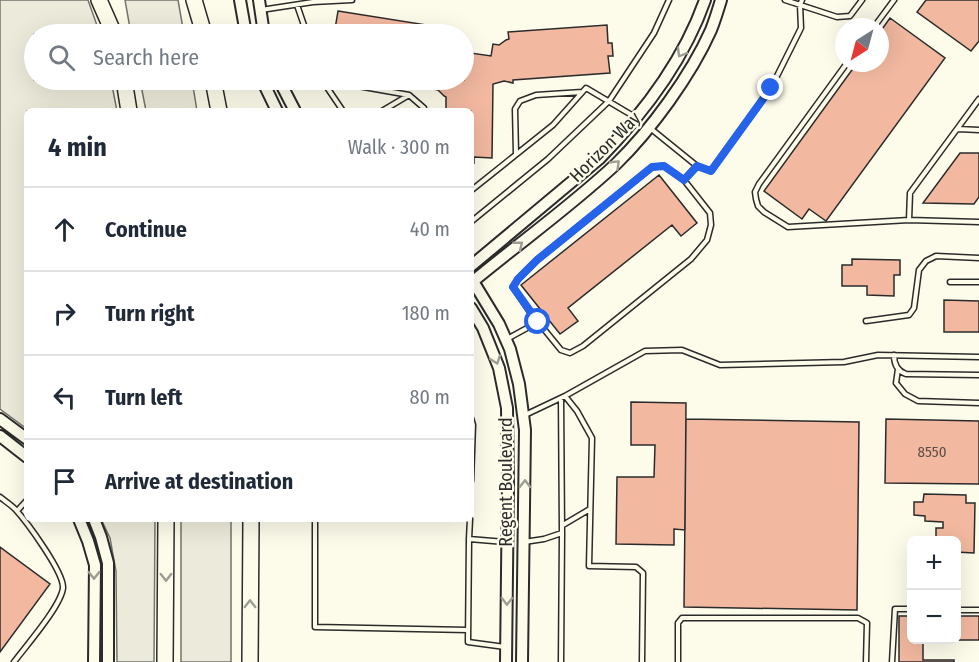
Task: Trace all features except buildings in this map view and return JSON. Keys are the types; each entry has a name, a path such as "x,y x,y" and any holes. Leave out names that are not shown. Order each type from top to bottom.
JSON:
{"highway":[{"path":"99,0 110,24"},
{"path":"107,0 113,24"},
{"path":"194,0 201,24"},
{"path":"126,90 129,108"},
{"path":"215,90 218,108"},
{"path":"165,662 166,522"},
{"path":"250,662 251,522"}],"street":[{"path":"240,0 244,24"},
{"name":"Horizon Way","path":"474,263 599,159 618,140 674,65 688,41 705,0"},
{"name":"Horizon Way","path":"474,279 597,181 649,128 701,50 721,0"},
{"path":"259,5 262,24"},
{"path":"267,90 276,108"},
{"path":"284,90 293,108"},
{"path":"636,118 649,128"},
{"name":"Regent Boulevard","path":"474,284 491,309 510,349 519,384 526,436 522,662"},
{"name":"Regent Boulevard","path":"474,313 483,328 499,368 507,408 506,662"},
{"path":"0,419 24,437"},
{"path":"0,436 24,455"},
{"path":"80,522 94,565 94,662"},
{"path":"95,522 108,563 108,662"}],"lane":[{"path":"259,5 297,5 352,0"},
{"path":"474,219 548,159 609,101 654,33 669,0"},
{"path":"785,0 801,3 837,18 850,16 862,0"},
{"path":"881,18 894,0"},
{"path":"649,128 697,166 711,171 771,88 801,28 801,3"},
{"path":"297,5 304,24"},
{"path":"841,72 759,184 755,192 758,206 788,227 909,220 979,222"},
{"path":"474,188 553,125 586,88 636,118"},
{"path":"329,90 341,108"},
{"path":"380,90 409,95 424,108"},
{"path":"516,154 515,109 520,101 536,95 583,92"},
{"path":"387,108 409,95"},
{"path":"909,220 910,193 979,99"},
{"path":"957,129 979,130"},
{"path":"664,166 684,180 710,213 711,225 707,240 691,259 583,346 570,353 561,350 513,287 518,279 545,253 652,167 664,166"},
{"path":"684,180 697,166"},
{"path":"866,321 909,315 914,308 919,270 926,261 936,256 979,258"},
{"path":"950,282 979,282"},
{"path":"506,340 538,322"},
{"path":"523,416 563,397 645,351 682,350 720,365 844,362 879,355 979,357"},
{"path":"894,355 894,362 898,369 906,374 979,375"},
{"path":"898,369 896,383 905,394 918,400 979,403"},
{"path":"563,397 577,411 592,438 589,566 636,567 643,573 642,662"},
{"path":"561,662 563,397"},
{"path":"0,497 24,520"},
{"path":"17,511 24,503"},
{"path":"562,525 591,509"},
{"path":"14,662 59,600 63,586 53,561 26,522"},
{"path":"315,522 315,627 468,630"},
{"path":"470,522 468,642 506,647"},
{"path":"524,542 562,533"},
{"path":"469,538 507,542"},
{"path":"892,662 895,609 907,609"},
{"path":"961,610 979,610"},
{"path":"678,662 678,623 682,618 858,618 867,623 866,662"}],"shaded area":[{"path":"0,0 88,0 96,24 24,24 24,90 113,90 116,108 24,108 24,427 0,409"},
{"path":"125,0 178,0 182,24 129,24"},
{"path":"142,90 194,90 197,108 145,108"},
{"path":"102,522 155,522 154,662 117,662 116,571 110,538"},
{"path":"181,522 231,522 231,662 181,662"}],"route":[{"path":"538,322 513,287 518,279 537,260 652,167 664,166 684,180 697,166 711,171 771,88"}]}
